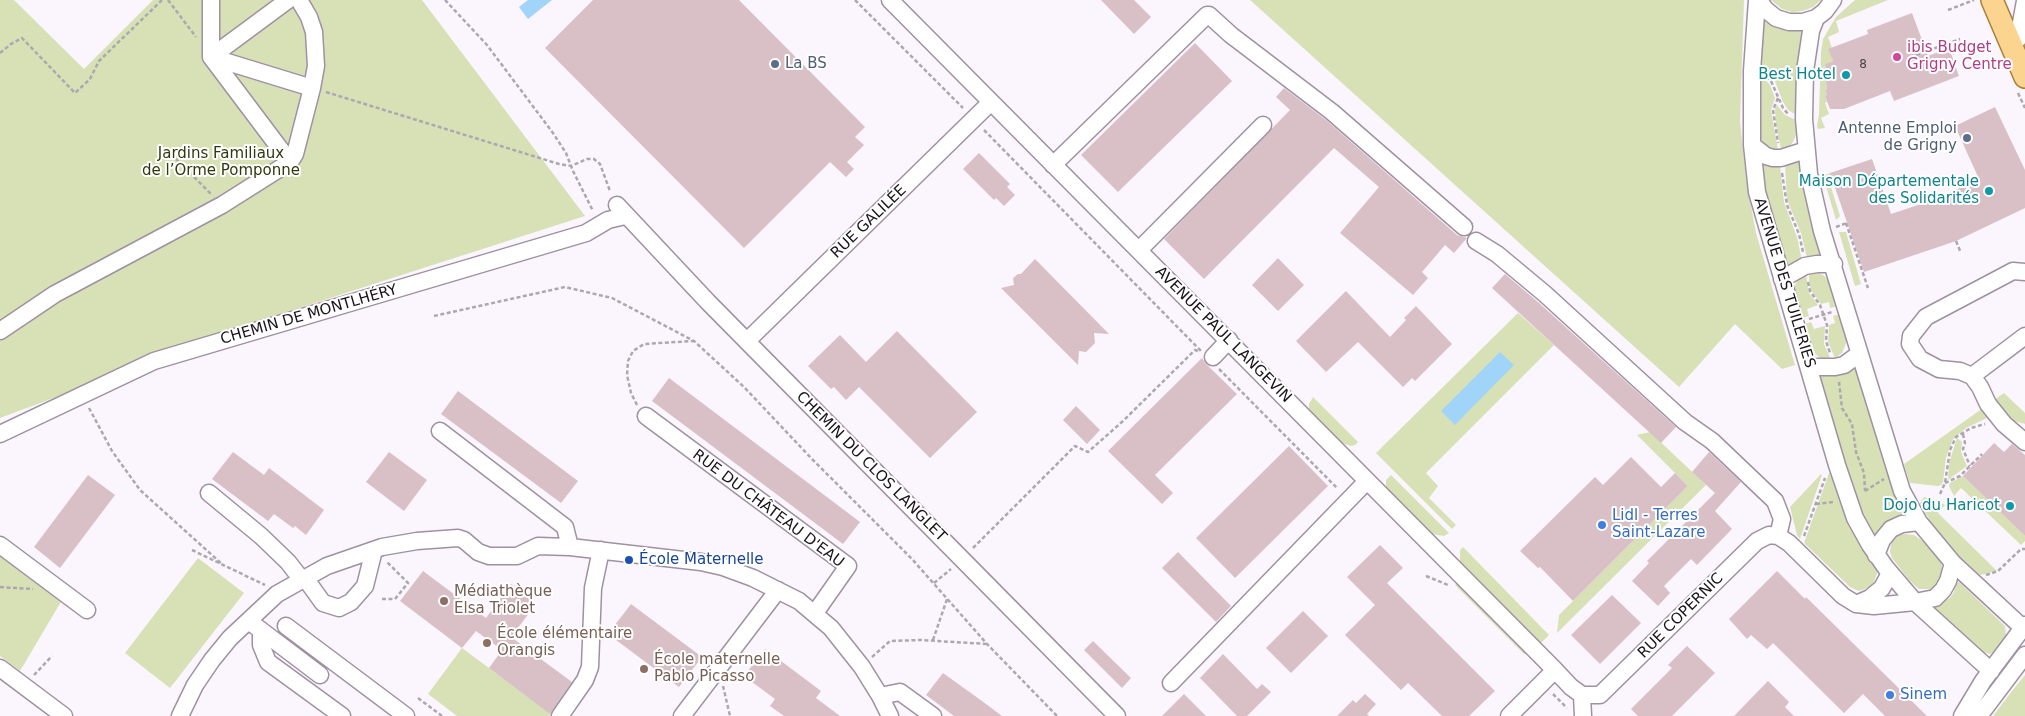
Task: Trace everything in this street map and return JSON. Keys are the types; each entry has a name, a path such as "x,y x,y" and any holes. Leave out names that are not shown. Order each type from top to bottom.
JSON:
{"main road":[{"path":"1992,0 2025,77"},
{"path":"2006,0 2022,45"}],"street":[{"path":"211,0 211,57 290,162"},
{"path":"211,57 288,0"},
{"path":"0,332 54,294 84,277 114,264 222,205 290,162 294,154 312,88 316,66 314,32 309,17 299,0"},
{"name":"AVENUE PAUL LANGEVIN","path":"890,0 1555,670"},
{"path":"1758,0 1776,18 1789,22 1803,22 1816,18 1826,11 1834,1"},
{"name":"AVENUE DES TUILERIES","path":"1758,0 1752,70 1752,145 1757,192 1837,465 1855,518 1876,555 1915,602 1987,676"},
{"path":"2022,45 2025,2"},
{"path":"1053,165 1209,15 1231,35 1332,112 1464,227"},
{"path":"1816,18 1811,31 1805,71 1804,119 1806,150 1817,210 1902,491 1919,522 1953,563 1971,582 2024,626 1987,676 1962,716"},
{"path":"211,57 312,88"},
{"name":"RUE GALILÉE","path":"747,341 991,102"},
{"path":"1138,250 1263,124"},
{"path":"1752,145 1766,156 1780,158 1806,150"},
{"name":"CHEMIN DU CLOS LANGLET","path":"621,211 1117,716"},
{"name":"CHEMIN DE MONTLHÉRY","path":"0,434 154,361 586,233 621,211"},
{"path":"1476,241 1497,254 1545,294 1685,422 1712,441 1775,501 1782,519 1778,536 1795,548 1843,596 1856,604 1874,606 1934,598 1943,590 1948,581 1953,563"},
{"path":"1782,279 1805,266 1834,264"},
{"path":"2025,272 2013,271 1926,317 1911,336 1910,344 1920,359 1939,369 1960,371 1972,376 1988,404 2004,424 2025,442"},
{"path":"1972,376 2025,336"},
{"path":"1211,359 1229,340"},
{"path":"1809,367 1844,365 1859,354"},
{"name":"RUE DU CHÂTEAU D'EAU","path":"646,416 848,566 815,613"},
{"path":"440,431 565,527 570,546"},
{"path":"1171,683 1367,481"},
{"path":"209,493 261,536 288,562 322,603 339,608 352,602 364,586 374,550"},
{"path":"1876,555 1882,540 1891,530 1902,524 1919,522"},
{"name":"RUE COPERNIC","path":"1582,695 1600,695 1757,541 1769,535 1778,536"},
{"path":"180,716 212,660 255,625 277,594 327,566 374,550 417,541 458,538 464,540 478,552 490,556 517,556 538,546 547,545 683,559 723,566 778,590 815,613 831,628 862,667 890,716"},
{"path":"0,545 88,610"},
{"path":"560,716 585,680 590,667 593,588 602,550"},
{"path":"1856,604 1870,598 1882,588 1890,573"},
{"path":"682,716 778,590"},
{"path":"255,625 320,675"},
{"path":"255,625 268,662 342,716"},
{"path":"286,626 406,716"},
{"path":"1979,716 2025,655"},
{"path":"0,668 64,716"},
{"path":"1509,716 1555,670 1571,687 1582,695 1576,713"},
{"path":"880,696 900,692 933,716"}],"path":[{"path":"0,53 22,38 75,93 90,79 99,61 162,0"},
{"path":"168,0 211,57"},
{"path":"446,0 487,45 553,133 566,153 600,224"},
{"path":"855,0 1348,499"},
{"path":"1948,10 1974,0"},
{"path":"1916,55 1960,39"},
{"path":"1752,70 1760,71 1771,81 1778,98 1789,115 1804,119"},
{"path":"312,88 571,166 587,159 594,160 600,164 621,211"},
{"name":"AVENUE DES TUILERIES","path":"1778,98 1773,110 1787,205 1799,234 1810,291 1818,300 1827,327 1826,341 1840,385 1842,408 1852,424 1856,452 1864,472 1865,491"},
{"path":"171,154 222,205"},
{"path":"1840,225 1847,223 1868,288"},
{"path":"1956,241 1961,253"},
{"path":"434,316 565,287 612,298 694,341 744,387 812,459 912,558 987,644 1057,716"},
{"path":"1796,324 1846,308"},
{"path":"646,416 637,405 631,393 627,376 628,361 633,351 644,344 694,341"},
{"path":"934,583 962,559 1075,446 1088,452 1123,422 1195,350 1211,359"},
{"path":"82,395 112,451 140,490 223,565"},
{"path":"1940,494 1945,484 1950,450 1956,437 1970,428 1991,422"},
{"path":"1963,434 1965,455 1970,466"},
{"path":"1945,484 1960,476 1982,454"},
{"path":"1795,548 1802,540 1828,469 1837,465"},
{"path":"1971,582 1981,576 1998,571 2021,549 2025,549"},
{"path":"192,550 270,588 277,594"},
{"path":"374,550 408,583 395,599 382,599"},
{"path":"933,640 947,599"},
{"path":"862,667 890,641 933,640 987,644"},
{"path":"25,686 52,656"},
{"path":"715,672 720,677 730,716"},
{"path":"1553,695 1576,713"},
{"path":"418,698 442,716"}],"green space":[{"name":"Jardins Familiaux de l’Orme Pomponne","path":"0,0 14,0 84,69 153,0 422,0 585,216 262,320 0,418"},
{"path":"1250,0 1744,0 1740,121 1746,179 1756,233 1795,365 1782,369 1735,324 1679,387"},
{"path":"1771,0 1821,0 1813,7 1803,11 1792,12 1782,9"},
{"path":"1855,0 1888,0 1836,21 1839,32 1828,37 1832,48 1829,49 1833,61 1825,64 1827,89 1825,90 1827,95 1825,96 1827,102 1825,103 1829,114 1821,118 1825,128 1818,129 1823,39 1836,17"},
{"path":"1763,19 1776,28 1801,31 1798,116 1788,110 1774,79 1760,68"},
{"path":"1760,74 1770,85 1775,98 1771,110 1778,150 1766,147 1758,134"},
{"path":"1777,105 1785,115 1798,121 1798,130 1793,142 1789,147 1781,149 1776,124 1775,109"},
{"path":"1760,161 1780,166 1784,202 1797,237 1802,261 1787,269 1764,190"},
{"path":"1800,161 1824,257 1807,258 1801,233 1787,200 1785,165"},
{"path":"1830,173 1834,186 1831,187 1840,216 1836,220 1823,176"},
{"path":"1839,232 1846,232 1861,284 1855,286"},
{"path":"1815,272 1823,275 1831,282 1838,306 1830,308 1829,302 1821,304 1811,290 1809,273"},
{"path":"1806,274 1809,293 1818,305 1807,309 1809,316 1800,319 1793,292 1796,283"},
{"path":"1518,313 1554,345 1426,473 1438,486 1429,498 1456,525 1452,529 1376,453"},
{"path":"1841,314 1847,341 1842,353 1835,358 1828,342 1829,325 1835,323 1833,316"},
{"path":"1811,322 1814,329 1825,326 1824,344 1831,360 1820,358 1810,349 1802,325"},
{"path":"1855,364 1892,485 1907,515 1874,538 1855,500 1818,374"},
{"path":"2004,393 2025,413 2025,424 2014,421 2006,416 1994,400"},
{"path":"1313,397 1358,442 1355,445 1351,446 1342,443 1309,409 1309,404"},
{"path":"1983,408 1989,417 1966,428 1953,439 1946,458 1941,485 1910,483 1904,464"},
{"path":"1650,432 1706,485 1557,633 1559,615 1688,486 1637,435"},
{"path":"1957,438 1962,442 1961,452 1967,466 1948,480 1949,463"},
{"path":"1831,472 1878,570 1873,585 1859,591 1850,587 1804,543 1829,473"},
{"path":"1821,474 1800,539 1797,535 1790,507"},
{"path":"1391,475 1449,533 1444,536 1432,534 1386,489 1386,480"},
{"path":"1963,476 2025,536 2025,541 2021,545 1961,488 1954,496 1949,486 1950,483"},
{"path":"1924,497 1937,500 1945,505 1938,513 1997,571 1980,575 1949,546 1936,531 1920,503"},
{"path":"1905,534 1914,535 1927,544 1940,559 1943,570 1939,584 1933,589 1919,589 1909,580 1892,558 1890,552 1891,544 1897,536"},
{"path":"1463,547 1549,635 1541,643 1460,562 1460,550"},
{"path":"0,554 62,600 20,671 0,656"},
{"path":"198,558 244,593 170,688 125,653"},
{"path":"1959,582 2005,626 2006,635 1997,649 1990,654 1979,651 1932,607 1950,598 1954,592 1955,584"},
{"path":"1456,584 1459,584 1528,654 1524,654"},
{"path":"462,648 551,714 550,716 457,716 428,694"},
{"path":"2025,675 2025,716 1993,716 2012,691"}],"water":[{"path":"528,0 552,0 528,19 519,7"},
{"path":"1500,352 1514,365 1455,425 1441,411"}],"building":[{"path":"593,0 739,0 865,127 855,137 864,145 847,162 854,169 846,177 830,162 744,248 545,48"},
{"path":"1101,0 1134,0 1151,17 1134,34"},
{"path":"1912,13 1928,56 1949,48 1959,76 1894,101 1890,91 1844,109 1830,109 1825,96 1827,95 1825,90 1827,89 1825,77 1827,76 1825,64 1833,61 1828,49 1868,34 1867,30"},
{"path":"1195,43 1232,81 1118,192 1081,155"},
{"path":"1284,88 1326,120 1457,235 1467,238 1454,253 1445,245 1422,272 1428,278 1413,295 1340,233 1379,187 1334,148 1204,279 1164,239 1290,110 1276,97"},
{"name":"Maison Départementale des Solidarités","path":"1995,107 2025,170 2025,208 1956,241 1864,272 1830,173 1872,159 1891,214 1936,199 1979,179 1955,126"},
{"path":"979,153 1010,184 1007,187 1015,195 1004,206 996,198 994,200 963,169"},
{"path":"1278,258 1304,285 1278,311 1252,285"},
{"path":"1035,259 1109,334 1094,333 1095,343 1086,352 1079,351 1078,365 1001,288 1014,285 1013,278 1021,274"},
{"path":"1505,274 1676,427 1661,443 1492,288"},
{"path":"1346,291 1390,337 1416,306 1452,344 1415,381 1412,378 1403,387 1358,342 1326,372 1296,341"},
{"path":"897,331 977,412 930,458 859,387 846,400 834,387 831,389 808,366 840,335 866,362"},
{"path":"1202,358 1237,394 1155,475 1173,493 1162,504 1108,451"},
{"path":"669,378 860,522 843,544 652,401"},
{"path":"458,391 578,481 561,503 441,414"},
{"path":"1076,406 1100,430 1087,444 1063,420"},
{"name":"Dojo du Haricot","path":"1994,443 2004,452 2012,444 2025,455 2025,536 1963,476"},
{"path":"1289,446 1328,486 1235,578 1196,538"},
{"path":"233,452 264,475 269,468 324,510 306,535 274,514 268,521 212,479"},
{"path":"389,452 427,480 404,511 366,482"},
{"path":"1709,452 1741,482 1715,511 1732,529 1697,565 1691,559 1664,586 1670,593 1658,606 1632,581 1649,563 1647,561 1715,493 1692,472"},
{"name":"Lidl - Terres Saint-Lazare","path":"1631,457 1661,487 1675,473 1688,486 1573,601 1540,567 1538,568 1520,551 1595,477 1603,485"},
{"path":"88,475 115,495 60,568 34,547"},
{"path":"1380,545 1403,568 1387,583 1495,691 1469,716 1442,716 1408,683 1401,690 1345,635 1375,605 1347,577"},
{"path":"1178,552 1231,606 1216,622 1162,568"},
{"name":"École élémentaire Orangis","path":"423,571 486,618 511,584 536,604 511,637 572,682 550,714 489,668 502,650 476,631 462,648 400,601"},
{"path":"1777,571 1927,716 1885,716 1863,694 1844,713 1773,643 1767,649 1751,635 1747,639 1729,619"},
{"path":"1612,595 1641,623 1600,664 1571,635"},
{"path":"631,604 702,657 679,687 608,634"},
{"path":"1303,611 1328,636 1291,673 1266,648"},
{"path":"1093,641 1131,678 1122,688 1084,650"},
{"path":"1687,646 1715,673 1672,716 1638,716 1631,709 1672,668 1668,665"},
{"path":"765,649 821,691 816,698 840,716 784,716 770,706 775,699 744,676"},
{"path":"1223,654 1257,689 1262,684 1271,692 1247,716 1237,716 1200,678"},
{"path":"943,673 1002,716 954,716 926,695"},
{"path":"1768,681 1789,702 1785,707 1794,716 1734,716"},
{"path":"1184,694 1206,716 1162,716"},
{"path":"1365,694 1376,704 1367,714 1369,716 1337,716 1353,700 1356,703"}],"place":[{"name":"ibis Budget Grigny Centre","path":"1897,57"},
{"name":"La BS","path":"775,64"},
{"name":"Best Hotel","path":"1846,75"},
{"name":"Antenne Emploi de Grigny","path":"1967,138"},
{"name":"Maison Départementale des Solidarités","path":"1989,191"},
{"name":"Dojo du Haricot","path":"2010,506"},
{"name":"Lidl - Terres Saint-Lazare","path":"1602,525"},
{"name":"École Maternelle","path":"629,560"},
{"name":"Médiathèque Elsa Triolet","path":"444,601"},
{"name":"École élémentaire Orangis","path":"487,643"},
{"name":"École maternelle Pablo Picasso","path":"644,669"},
{"name":"Sinem","path":"1890,695"}]}
